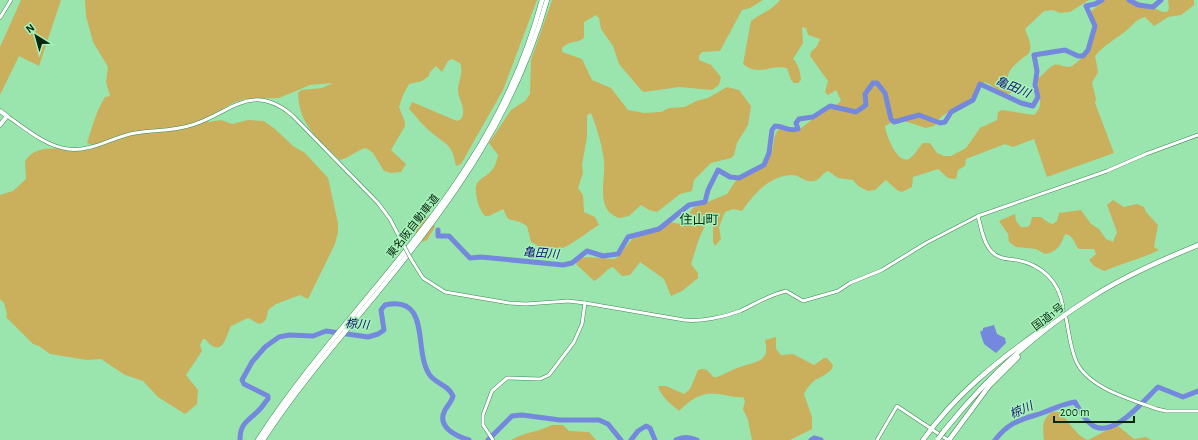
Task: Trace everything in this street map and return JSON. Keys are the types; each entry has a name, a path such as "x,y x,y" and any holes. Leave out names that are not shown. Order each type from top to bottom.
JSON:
{"highway":[{"name":"東名阪自動車道","path":"351,321 433,215 476,152 515,77 530,41 542,0"},
{"name":"東名阪自動車道","path":"258,440 288,396 433,222 480,154 504,112 522,72 547,0"},
{"name":"国道1号","path":"938,440 944,431 987,382 1041,333 1073,309 1124,278 1198,245"},
{"path":"923,440 945,411 1000,359 1060,316 1073,309"},
{"path":"948,440 989,386 1040,336 1041,333"},
{"name":"東名阪自動車道","path":"263,440 284,408 332,344"}],"main road":[{"path":"0,111 7,116 0,125"}],"street":[{"path":"0,18 11,0"},
{"path":"7,116 54,145 64,148 81,149 129,134 187,127 208,120 242,102 253,100 278,105 292,115 372,196 390,219 423,278 445,292 518,304 568,301 585,303 687,321 736,312 772,295 786,291 797,298 806,301 838,291 850,283 882,270 926,243 978,216 1106,171 1146,154 1198,135"},
{"path":"978,216 985,240 992,252 1004,258 1029,263 1040,268 1054,283 1059,291 1063,307"},
{"path":"493,440 483,425 482,419 492,391 507,378 540,379 549,375 574,342 582,324 585,303"},
{"path":"1066,318 1075,357 1085,375 1099,386 1166,411 1198,411"},
{"path":"877,440 898,406 948,440"}],"shaded area":[{"path":"21,0 61,0 39,66 19,56 0,95 0,47"},
{"path":"85,0 537,0 503,90 461,164 456,166 451,149 428,130 409,109 412,102 457,121 461,119 463,116 463,109 458,91 461,67 460,63 452,59 448,61 442,72 436,66 430,72 429,76 422,81 409,84 403,95 399,107 405,122 405,126 391,150 406,164 401,172 391,173 384,171 373,153 366,148 340,160 312,131 302,114 298,93 301,90 322,88 333,83 310,85 279,98 245,99 235,102 206,118 208,122 221,120 232,124 248,120 264,121 293,146 305,153 328,178 338,223 338,232 335,244 308,299 300,295 276,304 268,310 266,319 262,323 259,324 248,318 231,326 225,341 219,347 211,345 203,339 200,345 202,351 186,375 198,390 197,404 185,414 158,397 143,381 125,375 101,359 87,360 50,354 39,346 33,344 6,317 7,314 4,303 0,299 0,195 13,191 26,179 25,161 39,150 93,149 92,145 87,143 99,108 105,97 110,96 106,82 108,67 93,42 86,16"},
{"path":"552,0 763,0 750,8 742,10 720,51 702,52 699,56 699,60 711,65 721,77 719,85 712,90 679,87 644,92 619,64 613,46 601,29 599,18 596,15 584,22 584,38 579,41 569,43 562,48 562,52 582,59 592,80 611,88 628,110 644,113 661,112 669,108 685,107 696,101 708,98 727,87 739,90 751,106 748,125 737,143 734,155 731,158 711,163 694,180 692,191 680,194 657,212 649,210 641,205 629,216 620,218 612,214 607,209 604,202 604,161 602,149 591,113 587,115 587,136 582,165 583,173 578,188 583,195 584,212 595,217 599,225 566,247 551,251 545,250 531,242 527,226 520,222 508,219 503,209 489,216 485,216 479,206 476,186 478,182 495,166 497,160 498,155 489,143 511,110 525,101 530,94 531,60"},
{"path":"780,0 1089,0 1070,12 1060,13 1053,10 1044,11 1025,29 1030,43 1030,50 1028,54 1011,69 1009,73 1008,81 1011,93 1007,94 1001,92 984,82 969,100 942,116 934,126 926,128 898,119 885,126 887,136 896,153 905,159 911,158 923,143 930,143 937,153 944,156 951,156 966,148 980,128 997,120 998,112 1002,110 1034,115 1040,106 1038,78 1054,65 1069,67 1080,59 1088,49 1093,38 1094,27 1090,12 1105,0 1134,0 1163,12 1167,12 1169,9 1168,0 1194,0 1194,5 1181,15 1168,17 1154,26 1145,17 1139,19 1095,56 1098,72 1092,83 1096,99 1095,103 1114,153 1047,177 1034,139 1013,147 1005,144 966,159 965,166 958,170 956,179 948,178 938,169 913,177 912,187 902,192 897,190 886,180 875,190 868,191 858,186 853,180 838,178 828,171 814,181 806,180 793,175 785,176 777,178 763,187 757,192 742,211 733,209 725,212 719,227 721,239 715,246 713,242 713,217 709,221 699,238 691,264 698,273 698,278 682,291 671,296 664,279 640,262 630,275 622,276 613,267 594,281 576,264 580,258 617,258 632,239 660,230 671,222 681,224 684,223 693,208 727,194 737,179 757,171 771,154 778,130 783,127 800,129 818,115 839,103 841,100 836,90 828,95 825,92 828,81 810,56 820,39 808,35 806,28 802,27 803,43 793,59 800,71 801,80 798,83 794,83 791,80 787,68 781,67 754,70 743,64 751,21 773,7"},
{"path":"1113,200 1124,207 1137,204 1144,207 1146,212 1158,225 1154,247 1159,250 1104,271 1094,266 1089,260 1096,254 1094,249 1079,249 1071,236 1065,234 1056,250 1045,254 1036,249 1016,247 1009,242 1008,234 999,221 1015,214 1016,221 1021,227 1027,227 1030,225 1032,217 1041,217 1053,224 1057,221 1059,213 1081,210 1091,224 1099,229 1106,239 1113,242 1117,232 1107,205"},
{"path":"424,216 431,219 435,227 427,240 423,242 411,226 416,218"},
{"path":"776,337 776,349 781,355 793,354 814,365 824,358 827,358 833,365 832,369 828,373 811,384 804,394 812,417 812,429 790,440 752,440 748,420 743,409 745,401 743,397 712,393 702,395 687,403 679,411 661,394 659,390 658,386 666,386 684,394 690,389 698,370 700,369 705,369 713,377 717,377 737,368 756,362 764,357 766,353 765,340"},
{"path":"1052,412 1060,412 1080,436 1088,440 1044,440 1044,421"},
{"path":"552,425 563,425 569,431 589,432 596,440 511,440 521,435"},
{"path":"1115,426 1118,426 1134,439 1146,437 1151,440 1088,440"}],"water":[{"path":"994,325 997,334 1005,338 1006,343 996,353 984,344 980,332 983,328"}],"waterway":[{"name":"亀田川","path":"438,230 438,236 449,236 470,258 481,257 563,265 572,263 587,251 603,256 618,254 628,237 659,229 689,205 705,202 708,190 718,170 730,177 739,178 764,165 769,153 772,130 775,126 792,130 798,129 796,123 799,119 813,117 830,106 856,112 866,105 865,94 873,83 877,83 885,93 891,119 894,122 919,115 940,123 945,122 951,112 973,100 980,84 1021,103 1033,106 1038,97 1035,85 1037,71 1034,55 1065,50 1078,56 1083,56 1088,50 1095,26 1086,6 1095,4 1102,0"},
{"name":"亀田川","path":"1129,0 1138,5 1153,7 1161,0"},
{"name":"椋川","path":"240,440 243,425 268,399 268,396 244,384 242,380 252,362 265,347 279,337 289,335 313,336 326,331 368,337 378,334 384,330 381,310 385,305 397,304 406,306 412,311 419,328 423,359 426,368 429,374 445,386 453,396 443,416 445,426 458,436 469,440"},
{"name":"椋川","path":"995,440 1000,434 1016,422 1062,405 1075,402 1082,415 1092,425 1100,428 1109,427 1119,423 1158,387 1183,397 1198,391"},
{"name":"椋川","path":"488,440 512,416 522,415 560,420 599,420 608,424 621,440"},
{"name":"椋川","path":"631,440 638,431 646,426 650,428 655,440"},
{"name":"椋川","path":"676,440 686,437 697,440"},
{"name":"椋川","path":"811,440 814,438 821,440"}],"tunnel":[{"path":"1063,307 1065,317"}],"district":[{"name":"住山町","path":"699,220"}]}
